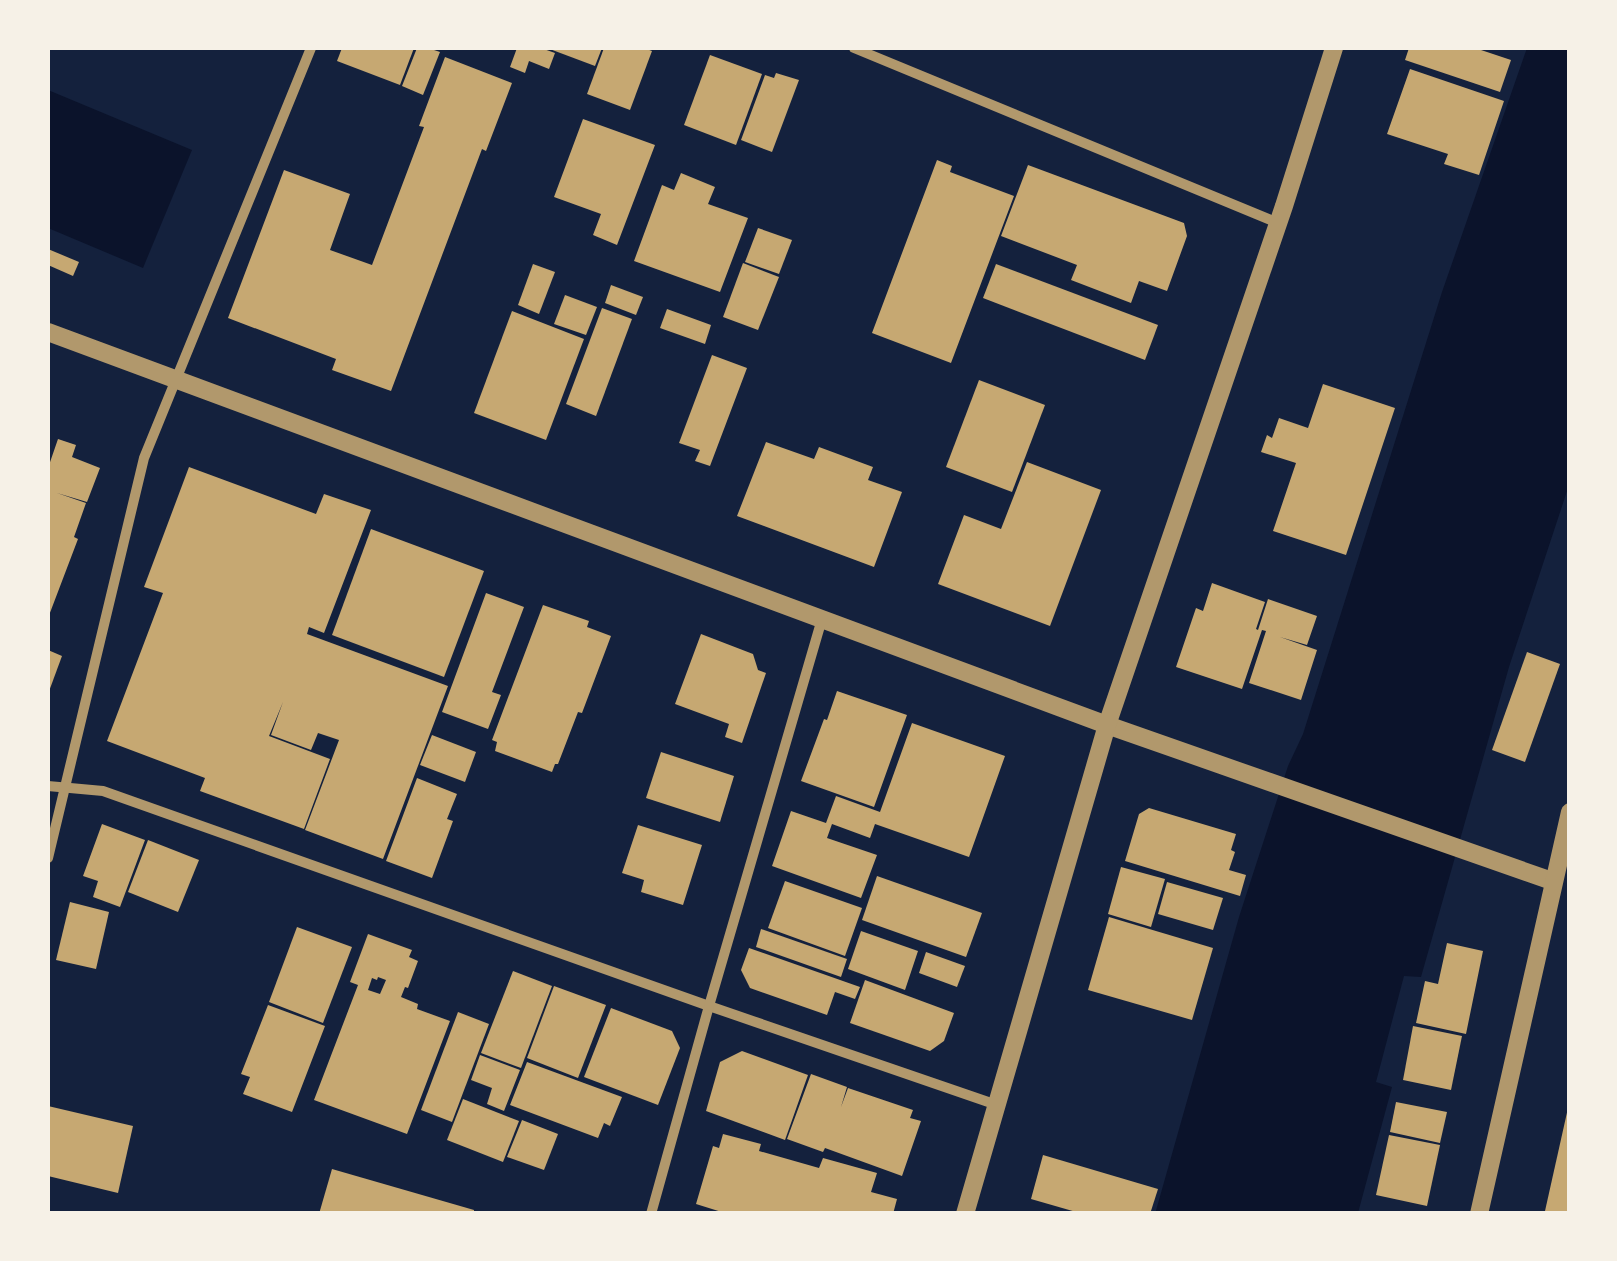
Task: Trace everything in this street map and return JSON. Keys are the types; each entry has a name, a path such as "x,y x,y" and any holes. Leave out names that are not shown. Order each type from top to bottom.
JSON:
{"street":[{"path":"48,858 144,458 310,48"},
{"path":"854,48 1278,222"},
{"path":"965,1214 1106,725 1334,48"},
{"path":"48,332 1106,725 1552,881"},
{"path":"651,1214 823,618"},
{"path":"48,786 104,791 997,1105"},
{"path":"1479,1214 1570,812"}],"water":[{"path":"1527,48 1569,48 1569,485 1509,667 1421,977 1404,976 1376,1082 1392,1087 1358,1213 1155,1214 1239,917 1288,766 1303,734 1442,292"},
{"path":"48,90 192,150 143,268 48,228"}],"building":[{"path":"342,48 414,48 400,85 337,61"},
{"path":"417,48 440,52 423,95 402,86"},
{"path":"517,48 541,48 555,53 549,69 529,61 525,73 510,67"},
{"path":"547,48 602,48 595,66"},
{"path":"604,48 652,51 630,110 587,94"},
{"path":"1409,48 1475,48 1511,60 1500,92 1405,60"},
{"path":"710,55 762,74 736,145 684,125"},
{"path":"445,57 512,83 486,151 482,149 391,391 332,370 336,359 228,318 284,170 350,194 330,250 372,265 424,127 419,126"},
{"path":"1410,69 1504,101 1479,175 1444,164 1448,154 1387,134"},
{"path":"776,73 799,80 772,152 741,140 765,75 774,78"},
{"path":"583,119 655,145 617,245 593,235 601,214 554,197"},
{"path":"937,160 952,166 950,172 1014,196 951,363 872,333"},
{"path":"1028,165 1184,223 1187,236 1167,291 1139,281 1131,303 1071,280 1077,265 1001,236"},
{"path":"681,173 715,187 708,204 748,218 720,292 634,261 662,185 674,190"},
{"path":"758,228 792,240 779,274 745,262"},
{"path":"48,249 79,262 73,276 48,265"},
{"path":"743,263 779,277 758,330 723,317"},
{"path":"533,264 555,272 539,314 518,305"},
{"path":"996,264 1158,325 1145,360 983,298"},
{"path":"611,285 643,297 636,315 605,303"},
{"path":"565,295 597,307 586,335 554,324"},
{"path":"602,308 632,319 596,416 566,404"},
{"path":"667,309 711,325 705,344 660,328"},
{"path":"512,311 584,339 546,440 474,413"},
{"path":"712,355 747,368 710,466 695,461 700,450 679,443"},
{"path":"979,380 1045,405 1012,492 946,467"},
{"path":"1323,384 1395,408 1346,555 1273,531 1296,463 1261,452 1267,435 1272,438 1279,418 1308,428"},
{"path":"58,439 76,445 72,457 100,468 87,502 57,493 86,503 74,537 78,539 48,618 48,468"},
{"path":"766,442 814,459 819,447 873,467 868,480 902,492 874,567 737,516"},
{"path":"1027,462 1101,490 1050,626 938,584 964,515 1001,529"},
{"path":"189,467 316,514 324,494 371,510 324,633 309,627 307,634 448,686 383,859 305,830 339,740 318,733 311,750 271,735 283,702 269,736 330,759 304,829 200,791 205,778 107,741 163,593 144,587"},
{"path":"371,529 484,571 444,677 332,635"},
{"path":"1212,583 1265,602 1258,630 1268,599 1317,616 1307,645 1280,637 1317,650 1301,700 1249,683 1266,631 1262,630 1242,689 1176,667 1196,608 1203,611"},
{"path":"486,593 524,607 492,692 501,695 488,729 442,712"},
{"path":"543,605 589,621 587,627 611,636 582,713 578,712 552,772 495,751 497,742 492,740"},
{"path":"701,634 753,654 758,670 766,673 742,743 725,737 729,724 675,704"},
{"path":"48,650 62,656 48,694"},
{"path":"1527,652 1560,664 1525,762 1492,750"},
{"path":"837,691 907,715 874,807 801,781"},
{"path":"912,723 1005,756 969,857 875,824 870,838 832,824 827,838 877,855 861,898 772,866 791,811 826,823 836,796 880,812"},
{"path":"432,735 476,752 465,782 420,765"},
{"path":"661,752 734,776 720,822 646,798"},
{"path":"417,778 457,794 447,819 453,821 432,878 386,861"},
{"path":"1149,808 1236,834 1229,870 1246,875 1240,896 1125,861 1139,814"},
{"path":"102,824 145,840 120,907 93,897 98,881 83,876"},
{"path":"638,825 702,845 683,905 641,892 644,880 622,873"},
{"path":"148,840 199,860 178,912 128,892"},
{"path":"1121,867 1165,879 1151,927 1108,914"},
{"path":"877,876 982,913 966,957 862,920"},
{"path":"785,881 862,908 845,956 768,928"},
{"path":"1167,882 1223,898 1213,930 1158,914"},
{"path":"70,902 109,912 96,969 56,960"},
{"path":"1109,917 1213,948 1192,1020 1088,990"},
{"path":"297,927 352,947 323,1023 269,1002"},
{"path":"761,929 847,959 841,977 756,947"},
{"path":"861,931 918,951 905,990 848,969"},
{"path":"368,934 412,950 409,957 418,961 401,997 418,1004 417,1009 450,1021 407,1134 314,1100 358,985 350,982","holes":["372,978 386,980 380,994 368,990"]},
{"path":"1447,943 1483,951 1466,1034 1416,1023 1425,981 1438,984"},
{"path":"749,948 860,987 855,999 835,992 827,1015 750,988 741,970"},
{"path":"926,952 965,966 957,987 919,973"},
{"path":"513,971 552,986 521,1068 481,1053"},
{"path":"865,980 954,1013 944,1041 930,1051 850,1023"},
{"path":"554,986 606,1005 578,1078 527,1058"},
{"path":"268,1005 325,1026 292,1112 243,1094 250,1077 241,1074"},
{"path":"611,1008 672,1031 680,1048 658,1105 584,1077"},
{"path":"458,1012 489,1024 452,1122 421,1110"},
{"path":"1413,1026 1462,1036 1451,1090 1403,1080"},
{"path":"742,1051 808,1075 785,1140 706,1111 720,1062"},
{"path":"480,1055 520,1070 504,1111 487,1104 492,1088 471,1080"},
{"path":"527,1062 622,1097 610,1126 604,1123 598,1138 510,1105"},
{"path":"811,1074 847,1087 841,1107 848,1088 913,1110 910,1118 921,1121 902,1176 825,1148 823,1152 787,1139"},
{"path":"463,1099 519,1121 503,1162 447,1140"},
{"path":"1396,1102 1447,1112 1440,1143 1390,1132"},
{"path":"48,1106 133,1126 118,1193 48,1176"},
{"path":"1568,1108 1570,1214 1561,1214 1545,1211"},
{"path":"522,1120 558,1134 544,1170 507,1157"},
{"path":"723,1134 761,1144 759,1151 819,1168 823,1158 877,1173 871,1192 897,1199 893,1214 728,1214 696,1204 713,1146 719,1148"},
{"path":"1389,1135 1440,1145 1427,1206 1376,1195"},
{"path":"1043,1155 1158,1189 1150,1214 1083,1214 1031,1199"},
{"path":"332,1169 474,1210 474,1214 319,1214"}]}
